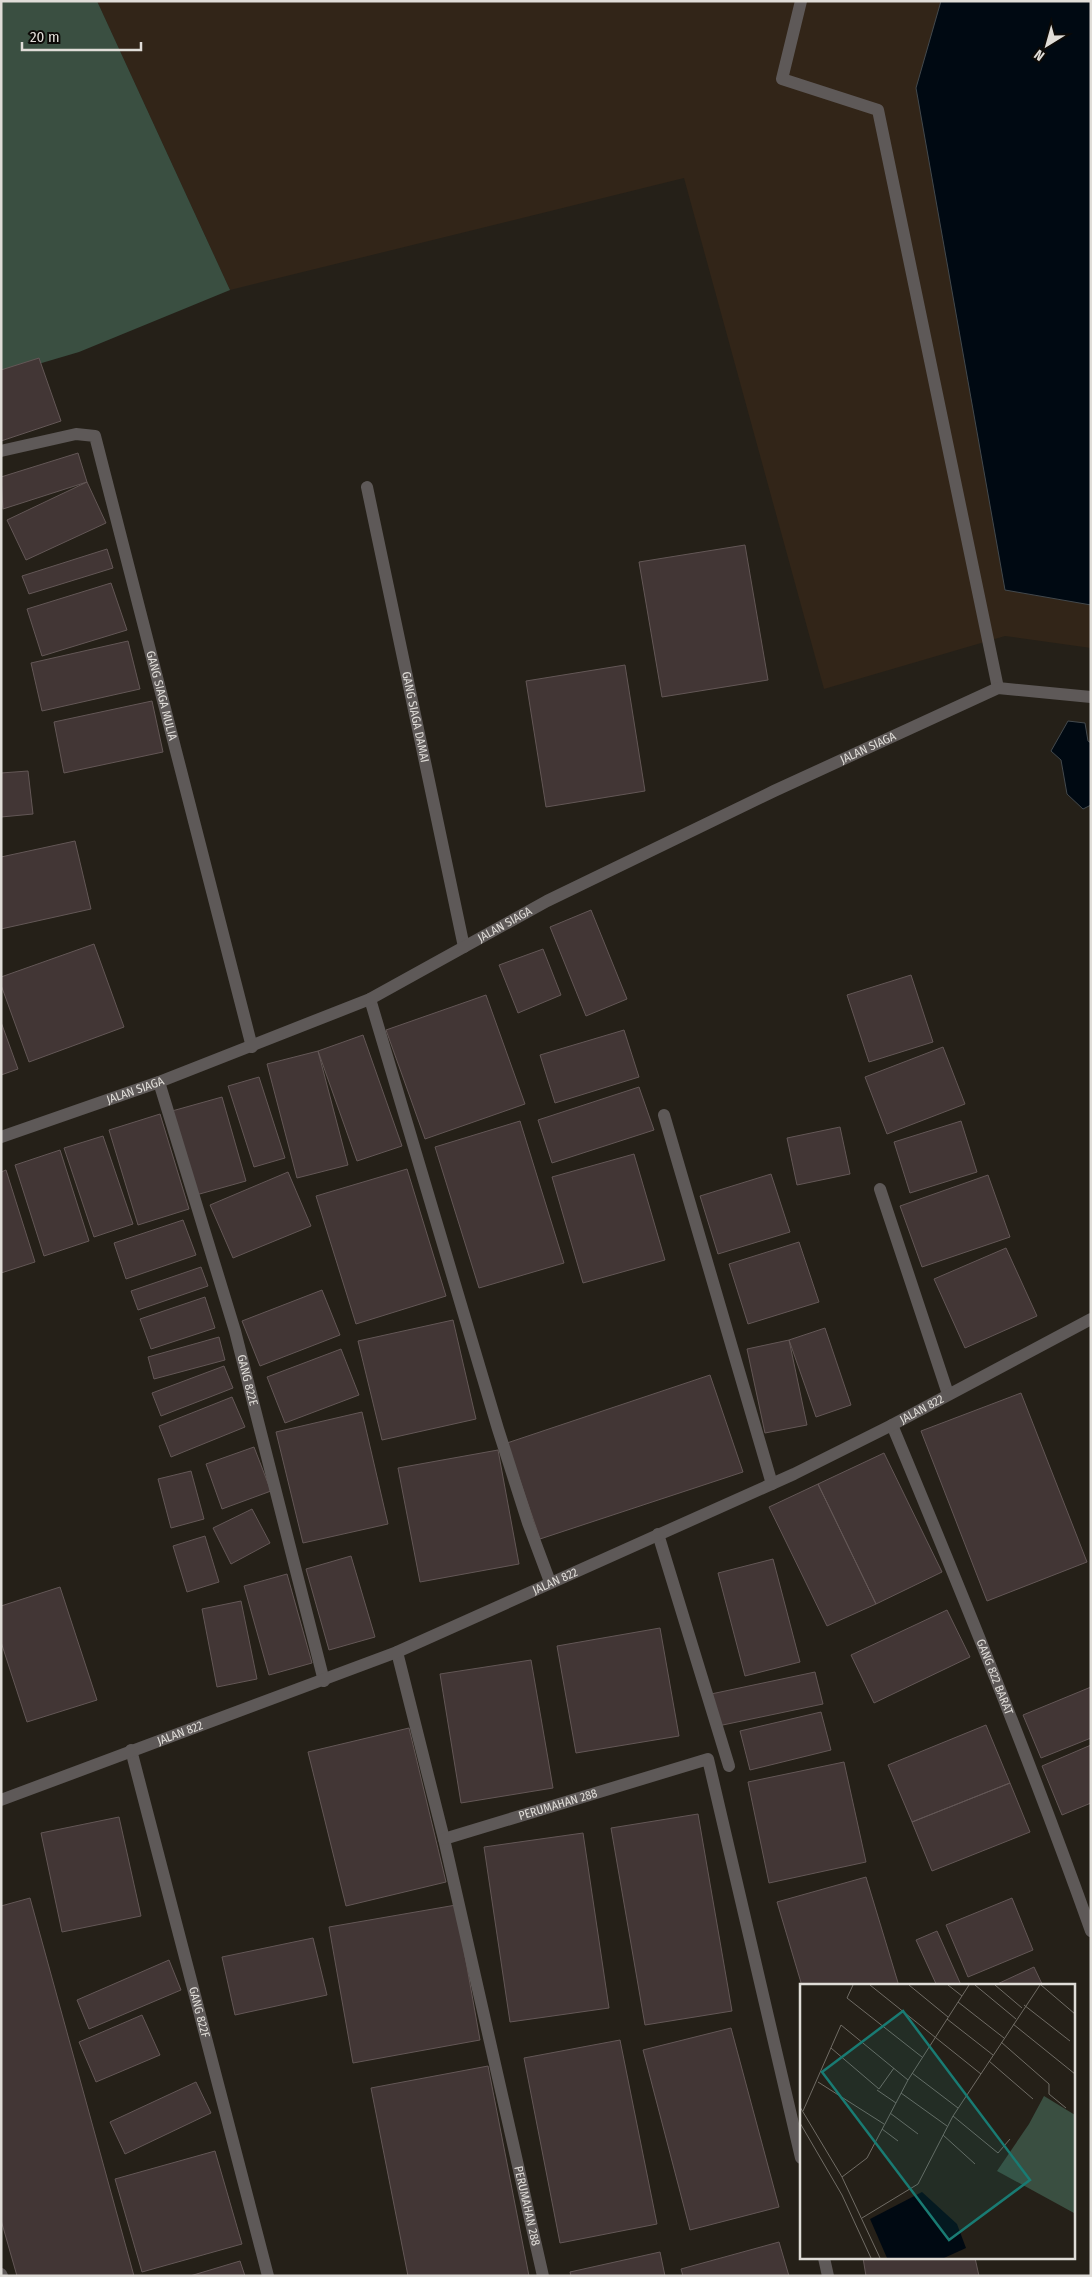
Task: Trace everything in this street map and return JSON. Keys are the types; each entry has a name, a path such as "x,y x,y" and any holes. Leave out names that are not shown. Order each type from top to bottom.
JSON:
{"street":[{"path":"801,1 782,79 878,110 998,688 1091,697"},
{"name":"GANG SIAGA MULIA","path":"1,451 76,434 95,436 252,1047"},
{"name":"GANG SIAGA DAMAI","path":"367,487 464,947"},
{"name":"JALAN SIAGA","path":"1,1136 159,1082 370,999 547,900 774,790 998,688"},
{"path":"370,999 498,1429 528,1523 550,1582"},
{"name":"GANG 822E","path":"159,1082 235,1331 324,1681"},
{"path":"664,1115 772,1484"},
{"path":"880,1189 948,1394"},
{"name":"JALAN 822","path":"1,1800 130,1750 324,1681 397,1652 772,1484 892,1425 1091,1319"},
{"name":"GANG 822 BARAT","path":"892,1425 965,1599 1032,1771 1091,1931"},
{"path":"658,1534 729,1766"},
{"path":"397,1652 444,1839"},
{"name":"GANG 822F","path":"130,1750 268,2276"},
{"name":"PERUMAHAN 288","path":"543,2276 444,1839 708,1759 800,2154"},
{"path":"824,2260 828,2276"}],"shaded area":[{"path":"97,1 1091,1 1091,648 1005,636 824,689 684,178 230,290"},
{"path":"941,1 1091,1 1091,605 1005,590 916,88"},
{"path":"1068,721 1085,723 1088,741 1091,743 1091,805 1083,809 1067,794 1061,760 1051,751"}],"green space":[{"path":"1,1 97,1 230,290 79,352 1,375"}],"building":[{"path":"39,358 61,421 1,441 1,370"},
{"path":"78,453 87,482 3,509 1,477"},
{"path":"87,482 106,523 26,560 7,520"},
{"path":"745,545 768,680 662,697 639,562"},
{"path":"107,549 113,568 29,594 22,576"},
{"path":"111,583 127,630 42,656 27,609"},
{"path":"128,641 140,689 42,711 31,663"},
{"path":"625,665 645,791 546,807 526,681"},
{"path":"152,701 163,752 64,773 54,722"},
{"path":"28,771 33,814 1,817 1,773"},
{"path":"75,841 91,909 1,929 1,857"},
{"path":"591,910 627,999 586,1016 550,927"},
{"path":"94,944 124,1027 29,1062 1,985 1,977"},
{"path":"543,949 561,995 518,1013 499,965"},
{"path":"911,975 933,1042 869,1062 847,995"},
{"path":"486,995 525,1104 425,1139 386,1030"},
{"path":"1,1022 18,1069 1,1075"},
{"path":"624,1030 639,1077 555,1103 540,1055"},
{"path":"363,1035 402,1146 357,1161 318,1051"},
{"path":"943,1047 965,1104 887,1134 865,1077"},
{"path":"318,1051 348,1165 297,1178 267,1064"},
{"path":"259,1077 285,1158 254,1167 228,1086"},
{"path":"639,1087 654,1130 552,1163 538,1120"},
{"path":"222,1097 246,1181 196,1195 172,1111"},
{"path":"160,1114 189,1209 138,1225 109,1130"},
{"path":"520,1121 564,1263 479,1288 435,1147"},
{"path":"961,1121 977,1172 910,1193 894,1142"},
{"path":"840,1127 850,1174 797,1185 787,1138"},
{"path":"103,1136 133,1224 94,1237 64,1148"},
{"path":"60,1150 89,1241 44,1256 15,1165"},
{"path":"634,1154 665,1260 583,1283 552,1177"},
{"path":"407,1169 446,1296 356,1324 316,1196"},
{"path":"6,1170 35,1262 1,1273 1,1172"},
{"path":"288,1172 311,1226 233,1258 210,1205"},
{"path":"771,1174 790,1232 718,1254 700,1196"},
{"path":"988,1175 1010,1237 922,1267 900,1206"},
{"path":"183,1220 196,1255 126,1279 114,1243"},
{"path":"799,1242 819,1302 748,1324 729,1264"},
{"path":"1006,1248 1037,1316 965,1348 934,1279"},
{"path":"201,1267 208,1286 138,1310 131,1291"},
{"path":"322,1290 340,1335 260,1366 242,1321"},
{"path":"205,1297 215,1328 151,1349 140,1319"},
{"path":"453,1320 476,1419 382,1440 358,1341"},
{"path":"825,1328 851,1405 816,1417 789,1340"},
{"path":"219,1337 225,1360 154,1379 148,1357"},
{"path":"789,1340 807,1425 765,1433 747,1349"},
{"path":"341,1349 359,1395 285,1423 267,1377"},
{"path":"224,1366 233,1388 161,1416 152,1393"},
{"path":"710,1375 743,1472 540,1539 507,1443"},
{"path":"1021,1393 1087,1562 987,1601 921,1431"},
{"path":"232,1397 245,1427 171,1457 159,1426"},
{"path":"362,1412 388,1524 303,1543 276,1432"},
{"path":"254,1447 271,1491 222,1509 206,1464"},
{"path":"498,1450 519,1564 420,1582 398,1468"},
{"path":"884,1453 942,1572 876,1604 818,1484"},
{"path":"191,1471 204,1519 171,1528 158,1479"},
{"path":"818,1484 876,1604 827,1626 769,1507"},
{"path":"252,1509 270,1543 231,1564 213,1528"},
{"path":"205,1536 219,1582 187,1592 173,1546"},
{"path":"351,1556 375,1637 329,1650 306,1569"},
{"path":"773,1559 800,1662 745,1676 718,1573"},
{"path":"287,1574 312,1663 269,1675 244,1586"},
{"path":"60,1587 97,1700 27,1722 1,1642 1,1606"},
{"path":"241,1601 257,1679 217,1687 202,1609"},
{"path":"947,1610 970,1657 874,1703 851,1655"},
{"path":"660,1628 679,1736 576,1753 557,1646"},
{"path":"531,1660 553,1788 461,1803 440,1674"},
{"path":"815,1672 823,1704 718,1726 711,1694"},
{"path":"1091,1687 1091,1738 1041,1758 1023,1715"},
{"path":"821,1712 831,1750 750,1770 740,1731"},
{"path":"986,1725 1010,1783 912,1822 888,1765"},
{"path":"409,1728 446,1882 346,1906 308,1752"},
{"path":"1091,1745 1091,1803 1062,1815 1042,1766"},
{"path":"844,1762 866,1862 769,1883 748,1782"},
{"path":"1010,1783 1030,1832 932,1871 912,1822"},
{"path":"698,1814 732,2011 645,2025 611,1828"},
{"path":"119,1817 141,1916 62,1932 41,1833"},
{"path":"583,1833 609,2008 510,2022 484,1847"},
{"path":"866,1877 898,1984 801,1984 777,1902"},
{"path":"30,1898 134,2276 17,2276 1,2220 1,1906"},
{"path":"1012,1898 1033,1950 968,1977 946,1925"},
{"path":"456,1905 480,2040 353,2063 329,1927"},
{"path":"937,1931 961,1984 936,1984 916,1940"},
{"path":"313,1938 327,1995 235,2015 222,1957"},
{"path":"169,1960 181,1990 89,2029 77,2000"},
{"path":"1034,1967 1042,1984 997,1984"},
{"path":"142,2015 160,2055 96,2082 79,2042"},
{"path":"731,2028 779,2207 690,2230 643,2050"},
{"path":"620,2040 657,2224 560,2243 524,2058"},
{"path":"488,2066 529,2276 408,2276 371,2088"},
{"path":"196,2082 211,2113 125,2154 110,2122"},
{"path":"215,2151 242,2244 142,2272 115,2179"},
{"path":"779,2242 789,2276 683,2276 681,2269"},
{"path":"660,2252 665,2276 571,2276 570,2272"},
{"path":"863,2260 975,2260 979,2276 866,2276"},
{"path":"240,2261 245,2276 190,2276"}]}
